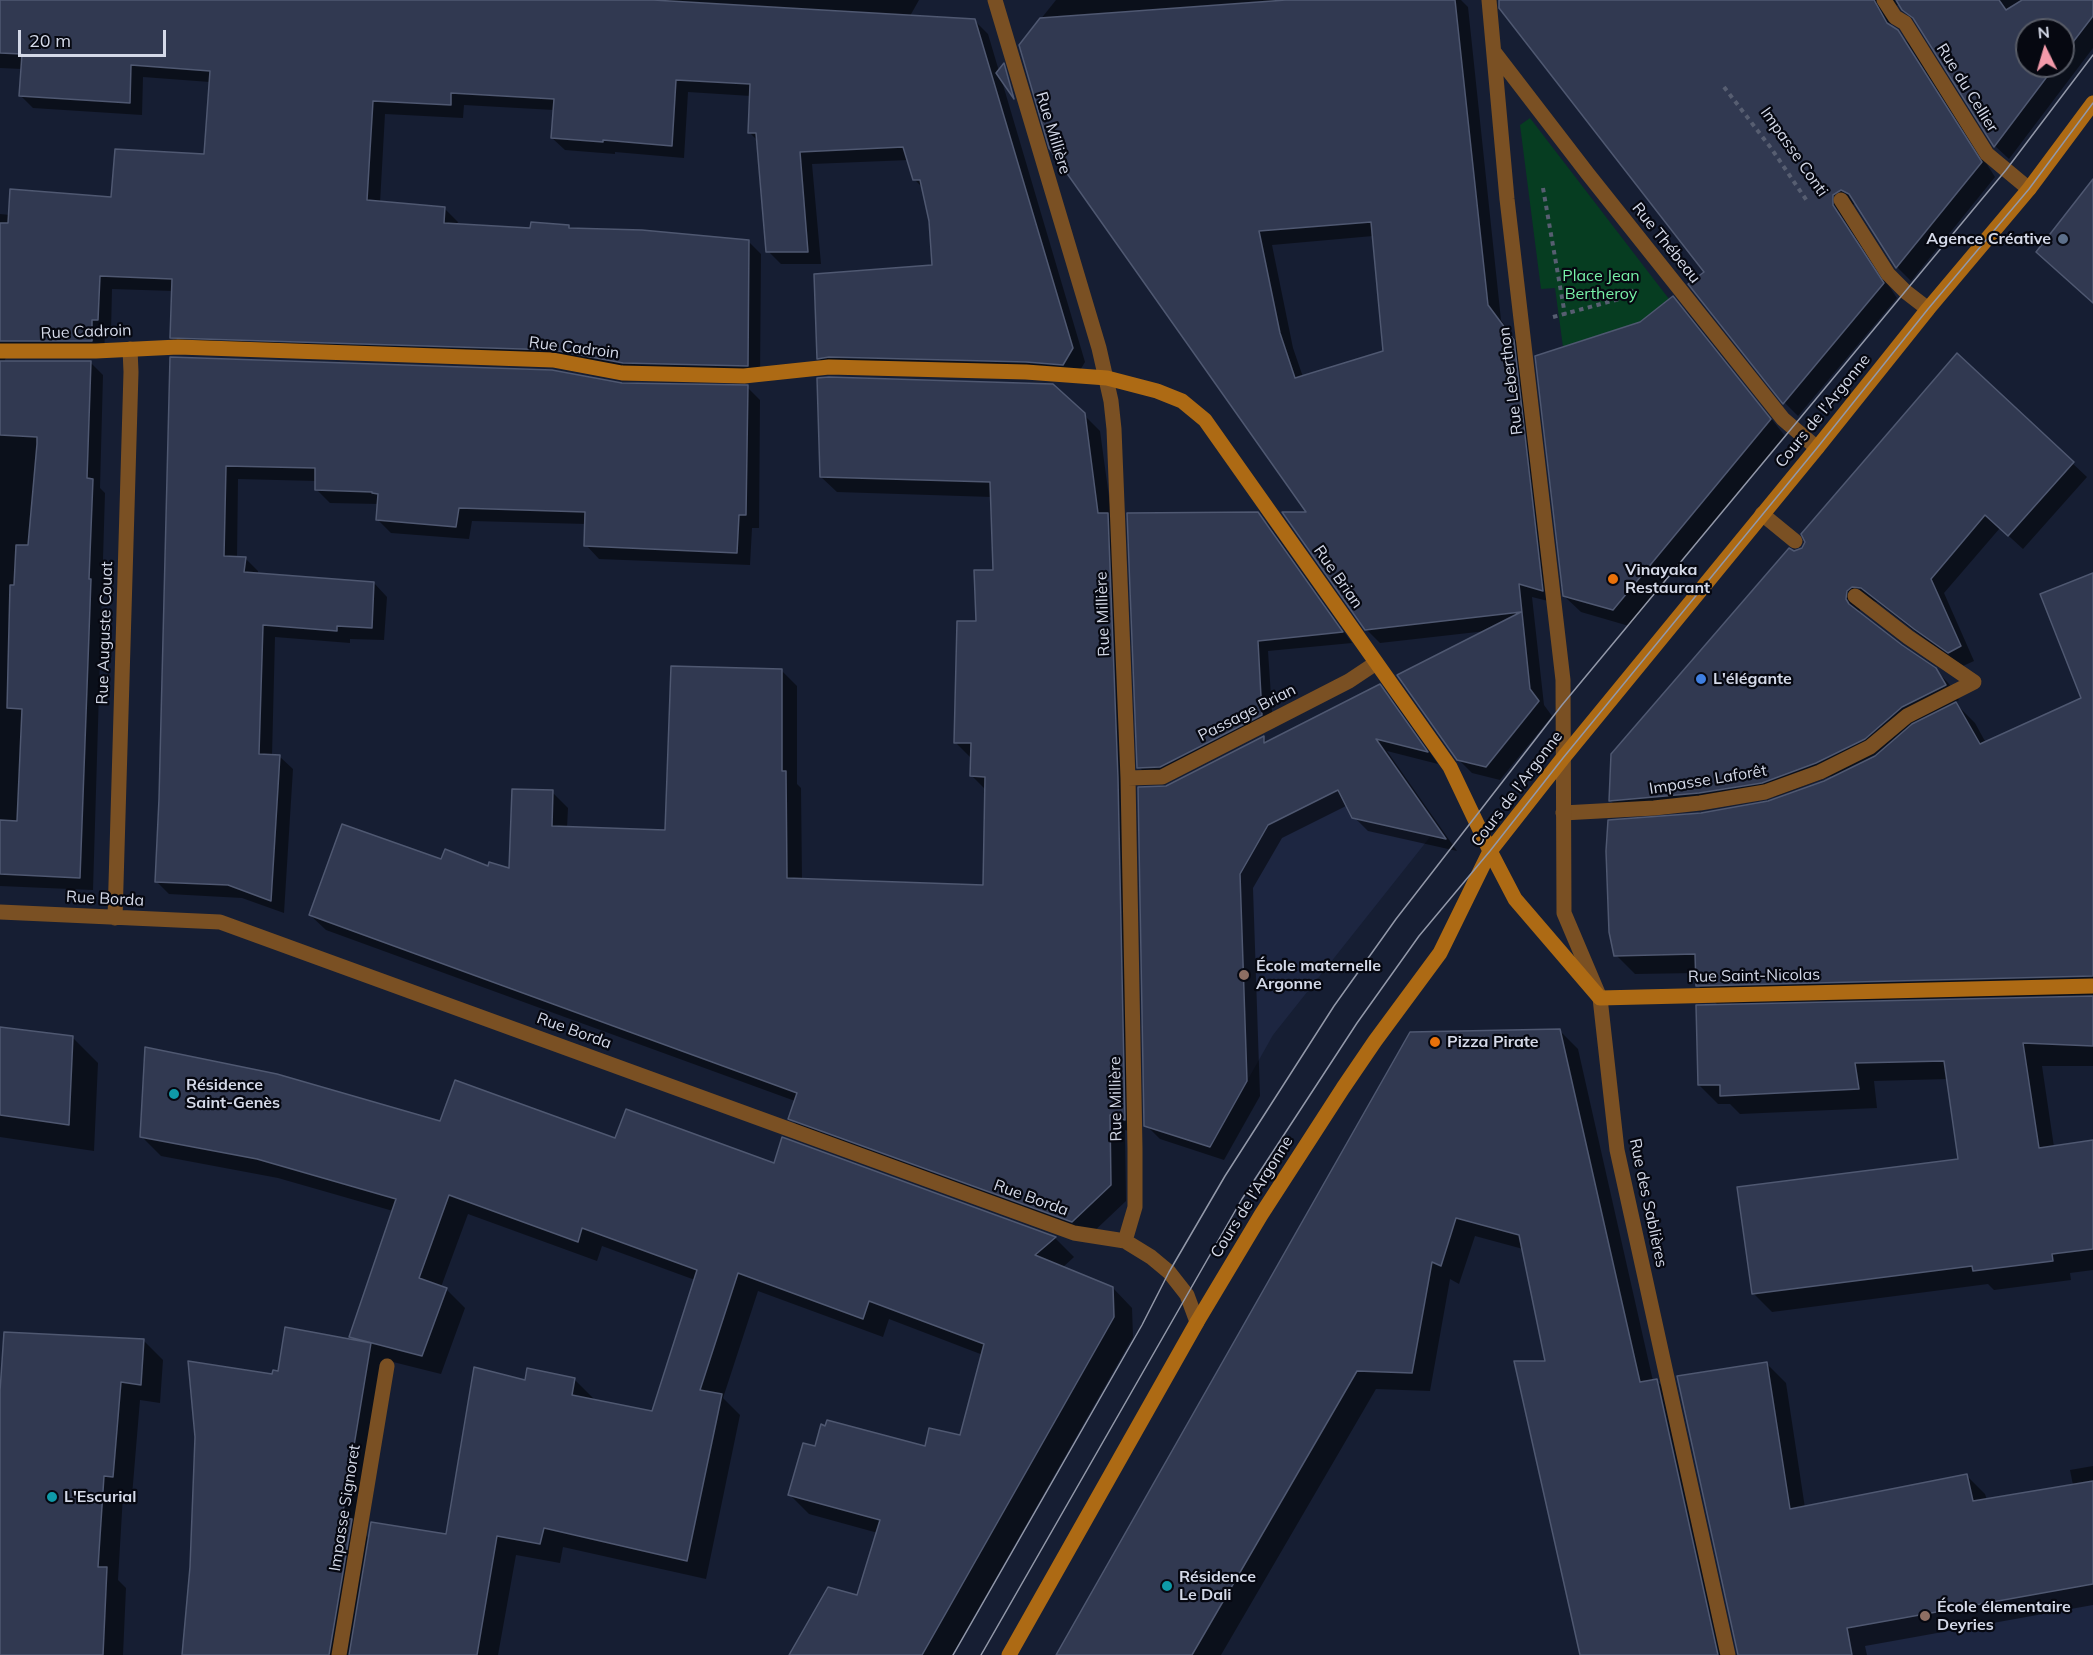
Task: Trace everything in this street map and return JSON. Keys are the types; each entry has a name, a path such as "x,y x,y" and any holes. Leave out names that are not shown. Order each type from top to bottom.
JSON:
{"street":[{"name":"Rue Millière","path":"995,0 1107,378 1114,429 1128,778 1135,1207 1125,1241"},
{"name":"Rue Leberthon","path":"1489,0 1507,199 1561,661 1563,758"},
{"name":"Rue du Cellier","path":"1884,0 1895,17 1905,23 1987,154 2029,189"},
{"name":"Rue Thébeau","path":"1495,53 1588,174 1784,419 1817,448"},
{"name":"Cours de l'Argonne","path":"1010,1655 1197,1322 1261,1215 1338,1096 1375,1041 1440,953 1490,851 1928,309 2029,189 2093,103"},
{"name":"Impasse Conti","path":"1841,200 1888,273 1906,292 1928,309"},
{"name":"Rue Cadroin","path":"0,351 96,351 178,347 553,360 622,373 744,376 829,367 1026,372 1107,378"},
{"name":"Rue Auguste Couat","path":"115,918 130,349"},
{"name":"Rue Brian","path":"1107,378 1157,391 1182,401 1205,420 1450,767 1490,851"},
{"path":"1762,514 1795,542"},
{"name":"Impasse Laforêt","path":"1563,813 1654,808 1765,792 1820,772 1870,747 1907,716 1974,682 1908,637 1855,596"},
{"name":"Passage Brian","path":"1128,778 1161,777 1349,681 1376,663"},
{"name":"Rue des Sablières","path":"1563,758 1564,913 1600,998 1617,1150 1728,1655"},
{"path":"1490,851 1515,899 1600,998"},
{"name":"Rue Borda","path":"0,912 220,922 1074,1233 1125,1241"},
{"name":"Rue Saint-Nicolas","path":"1600,998 2093,986"},
{"path":"1125,1241 1151,1257 1169,1272 1187,1295 1197,1322"},
{"name":"Impasse Signoret","path":"339,1655 387,1366"}],"path":[{"name":"Impasse Conti","path":"1724,87 1771,148 1818,217 1841,200"},
{"path":"1507,199 1588,174"},
{"path":"1543,188 1565,315"},
{"path":"1523,322 1565,315 1623,297 1664,269"}],"shaded area":[{"name":"École maternelle Argonne","path":"1349,700 1438,827 1273,1035 1210,1147 1193,1141 1163,795"},
{"name":"École élementaire Deyries","path":"2093,1533 2093,1655 1766,1655"}],"green space":[{"name":"Place Jean Bertheroy","path":"1530,118 1669,299 1640,322 1563,347 1555,288 1541,289 1520,125"}],"building":[{"path":"0,0 653,0 975,19 1073,348 1063,365 829,357 817,359 814,274 932,265 929,221 920,180 913,180 903,147 800,152 808,252 766,252 756,133 748,133 750,84 676,80 672,146 551,138 554,99 451,93 451,105 373,101 367,200 445,207 444,223 530,228 531,222 569,225 569,228 642,230 749,240 748,366 623,363 553,350 170,338 172,279 100,276 98,320 92,320 92,341 0,341 0,223 8,223 10,189 111,197 115,149 204,154 210,71 131,65 130,103 19,96 22,54 0,53"},
{"path":"1286,0 1455,0 1488,305 1514,340 1543,591 1519,584 1530,689 1539,701 1486,767 1457,760 1397,675 1521,612 1365,630 1282,512 1306,512 1049,148 1019,45 1040,18","holes":["1371,222 1383,351 1295,378 1280,333 1259,231"]},
{"path":"1499,0 1874,0 1887,23 1898,30 1982,162 1896,268 1849,194 1841,190 1833,195 1833,205 1884,283 1783,404 1688,284 1704,272 1499,8"},
{"path":"1896,0 1999,0 2006,10 2022,0 2093,0 2093,16 2075,39 2075,18 2015,18 2015,78 2046,78 1994,147 1913,18 1902,10"},
{"path":"1004,63 1014,99 996,73"},
{"path":"2093,179 2093,303 2036,252"},
{"path":"1673,296 1771,419 1613,610 1563,596 1535,356 1640,322"},
{"path":"1957,353 2074,462 2008,536 1985,515 1931,579 1961,646 1948,653 1861,588 1852,587 1847,591 1846,599 1849,604 1936,668 1946,685 1902,707 1865,739 1816,763 1762,783 1699,793 1609,801 1611,754 1789,548 1794,551 1802,548 1805,542 1801,534"},
{"path":"170,357 552,370 622,383 748,385 746,515 739,515 737,553 584,546 585,512 459,508 456,527 376,520 378,494 315,490 315,468 226,466 224,556 246,557 244,572 374,582 372,628 337,626 337,631 263,625 259,754 280,755 271,901 228,885 155,882"},
{"path":"0,361 91,361 87,478 93,479 89,579 91,579 80,878 0,874 0,820 17,821 22,709 7,708 10,585 14,585 16,545 28,545 37,437 0,435"},
{"path":"817,378 1053,384 1085,413 1098,513 1108,513 1118,778 1125,1120 1110,1115 1111,1185 1072,1222 788,1119 797,1093 309,915 342,824 441,859 445,849 488,866 489,862 509,868 512,789 553,790 552,826 665,830 671,666 782,669 782,771 786,771 787,878 983,885 985,777 970,776 971,743 954,743 957,621 976,621 974,570 993,570 990,482 820,477"},
{"path":"1258,512 1343,632 1258,641 1262,715 1160,767 1137,768 1127,513"},
{"path":"2093,573 2093,976 1696,986 1695,954 1614,956 1609,932 1606,851 1608,820 1701,813 1768,801 1824,781 1875,756 1912,724 1956,702 1980,744 2081,698 2040,594"},
{"name":"École maternelle Argonne","path":"1380,684 1428,752 1376,739 1446,839 1352,818 1338,790 1268,825 1240,874 1247,1081 1210,1147 1144,1126 1138,787 1166,786 1264,736 1264,743"},
{"path":"2093,996 2093,1046 2023,1043 2039,1148 2093,1140 2093,1249 2052,1254 2053,1261 1973,1271 1972,1266 1752,1294 1737,1187 1958,1159 1944,1061 1855,1063 1859,1089 1720,1096 1720,1085 1698,1085 1696,1005"},
{"path":"0,1027 73,1036 69,1125 0,1115"},
{"path":"1560,1029 1640,1382 1657,1379 1718,1655 1580,1655 1514,1361 1545,1361 1519,1235 1456,1218 1441,1266 1432,1262 1412,1373 1357,1371 1192,1655 1056,1655 1410,1032"},
{"path":"145,1047 277,1074 440,1121 455,1080 615,1138 626,1109 774,1163 782,1137 1056,1237 1035,1255 1113,1287 1114,1317 922,1655 789,1655 828,1587 857,1595 880,1520 788,1495 803,1443 815,1446 821,1424 825,1426 827,1420 925,1446 929,1428 960,1435 984,1344 869,1301 863,1319 738,1273 700,1390 722,1394 687,1561 544,1528 540,1544 497,1536 477,1655 349,1655 371,1522 446,1534 474,1367 525,1380 527,1368 575,1378 572,1395 652,1411 697,1270 582,1228 578,1242 449,1195 419,1278 447,1288 422,1356 349,1337 396,1199 257,1159 140,1137"},
{"path":"285,1327 371,1343 342,1518 352,1519 329,1655 182,1655 190,1567 195,1437 188,1361 272,1374 273,1370 278,1371"},
{"name":"L'Escurial","path":"4,1332 144,1339 141,1385 121,1382 113,1477 104,1476 98,1567 107,1567 103,1655 0,1655 0,1391"},
{"path":"1767,1362 1790,1509 1967,1474 1973,1501 2093,1481 2093,1584 1847,1628 1852,1655 1738,1655 1677,1376"}],"tram line":[{"path":"953,1655 1225,1176 1334,1006 1396,919 1562,705 2006,170 2093,55"},
{"path":"981,1655 1242,1199 1357,1023 1419,936 1928,309 2029,189 2093,103"}],"place":[{"name":"Agence Créative","path":"2063,239"},
{"name":"Vinayaka Restaurant","path":"1613,579"},
{"name":"L'élégante","path":"1701,679"},
{"name":"École maternelle Argonne","path":"1244,975"},
{"name":"Pizza Pirate","path":"1435,1042"},
{"name":"Résidence Saint-Genès","path":"174,1094"},
{"name":"L'Escurial","path":"52,1497"},
{"name":"Résidence Le Dali","path":"1167,1586"},
{"name":"École élementaire Deyries","path":"1925,1616"}]}
